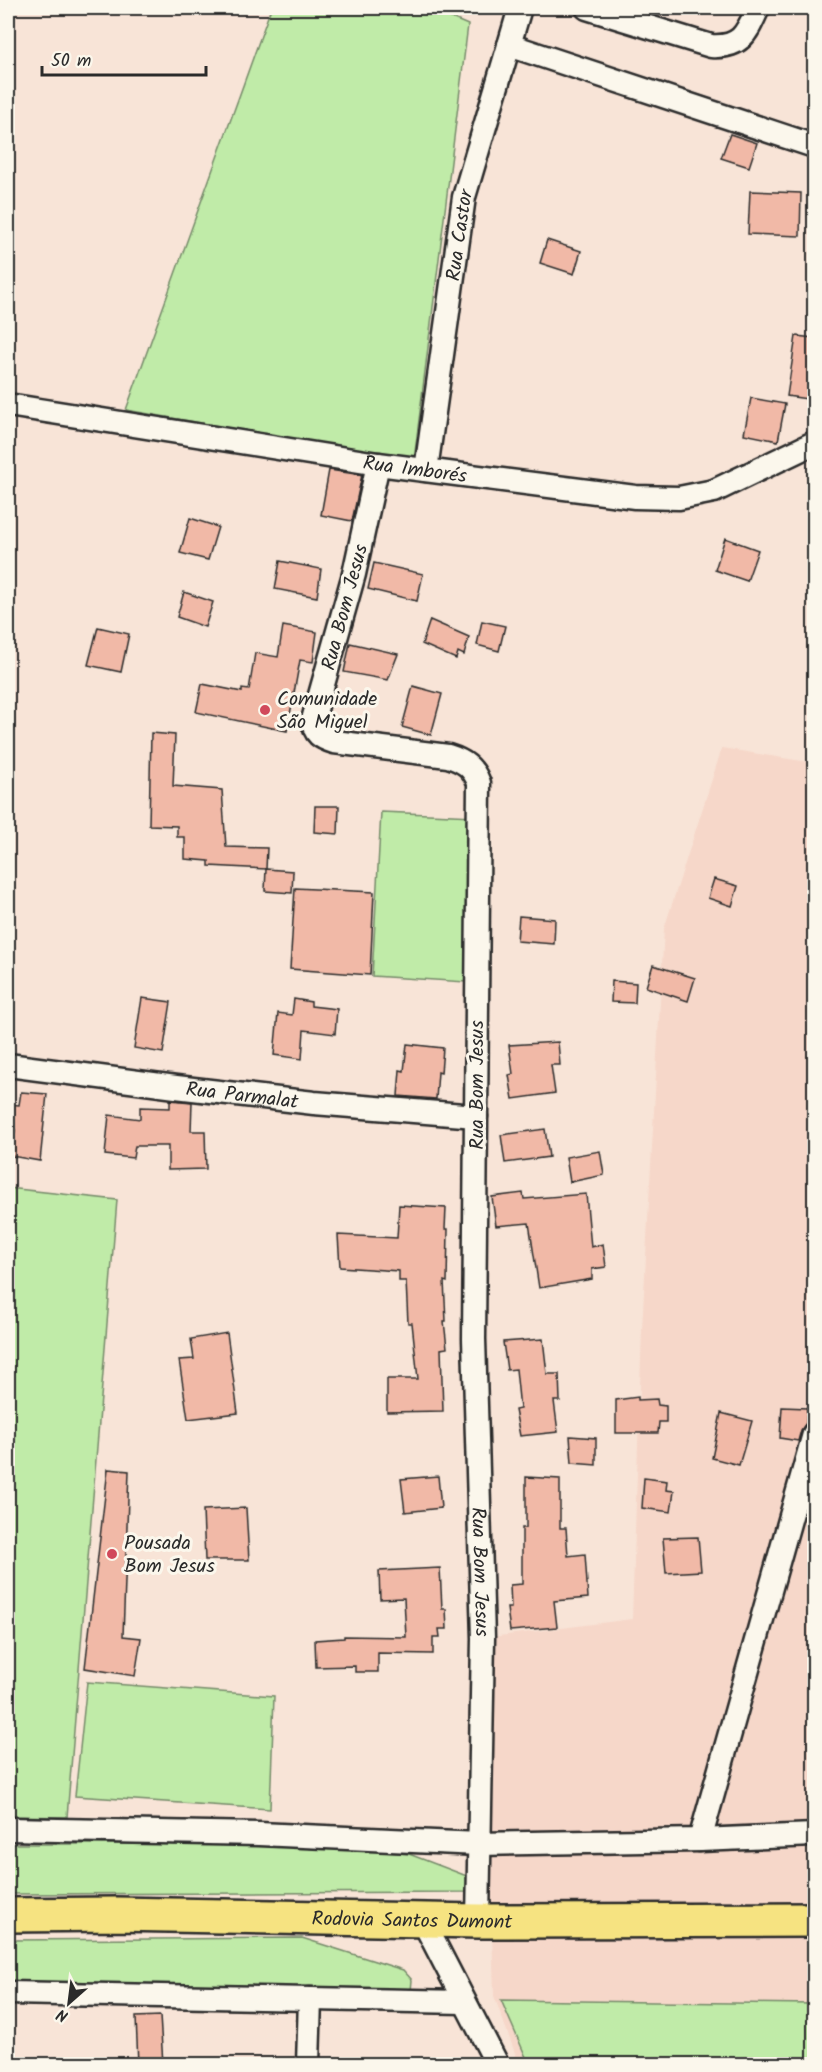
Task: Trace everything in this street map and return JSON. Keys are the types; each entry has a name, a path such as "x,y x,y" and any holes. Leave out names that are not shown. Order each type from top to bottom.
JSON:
{"highway":[{"name":"Rodovia Santos Dumont","path":"8,1915 116,1914 478,1921 814,1920"}],"street":[{"name":"Rua Castor","path":"426,470 464,197 520,8"},
{"path":"587,8 711,46 723,47 741,39 749,29 758,8"},
{"path":"509,45 814,146"},
{"name":"Rua Imborés","path":"8,405 378,464 635,497 679,498 714,491 814,443"},
{"name":"Rua Bom Jesus","path":"378,464 354,574 313,720 314,729 324,738 334,742 460,759 475,772 479,783 474,1339 483,1638 478,1921"},
{"name":"Rua Parmalat","path":"8,1065 176,1088 314,1103 476,1116"},
{"path":"700,1840 814,1434"},
{"path":"8,1829 259,1834 478,1844 700,1840 814,1835"},
{"path":"422,1919 497,2064"},
{"path":"8,1993 464,2002"},
{"path":"308,2064 310,1999"}],"shaded area":[{"path":"722,748 814,763 814,2064 519,2064 494,1996 483,1638 632,1619 642,1329 664,929"}],"green space":[{"path":"271,8 428,8 468,25 414,460 126,410"},
{"path":"381,812 475,816 466,982 372,976"},
{"path":"8,1188 117,1200 67,1817 8,1816"},
{"path":"87,1682 274,1696 270,1809 75,1796"},
{"path":"8,1844 265,1844 324,1847 409,1854 472,1878 468,1892 8,1894"},
{"path":"302,1938 403,1970 412,1980 411,1991 41,1983 8,1980 8,1940"},
{"path":"501,2000 814,2004 814,2064 529,2064"}],"building":[{"path":"730,134 757,143 749,167 721,158"},
{"path":"750,191 801,193 800,236 748,234"},
{"path":"547,240 581,251 574,274 540,263"},
{"path":"796,336 814,338 814,400 787,396"},
{"path":"751,398 785,404 778,441 744,434"},
{"path":"329,470 362,475 352,521 321,515"},
{"path":"190,518 218,527 208,560 180,553"},
{"path":"725,538 758,550 747,581 715,570"},
{"path":"280,561 321,569 317,597 275,589"},
{"path":"374,563 423,574 417,601 368,589"},
{"path":"184,592 213,602 205,627 177,617"},
{"path":"430,620 469,637 464,655 458,652 456,659 422,644"},
{"path":"482,621 505,626 499,651 477,645"},
{"path":"283,626 317,632 313,662 300,660 287,731 196,712 202,684 242,692 242,689 249,690 255,653 278,657"},
{"path":"98,627 129,634 121,672 88,665"},
{"path":"350,643 398,654 388,680 344,672"},
{"path":"413,686 442,694 431,735 402,727"},
{"path":"151,733 175,735 173,786 222,790 226,847 267,848 266,869 209,866 209,861 185,859 185,837 177,837 177,826 149,825"},
{"path":"315,806 339,806 338,834 314,832"},
{"path":"266,869 293,871 292,893 265,891"},
{"path":"714,879 738,886 732,906 708,898"},
{"path":"295,888 374,892 370,975 290,969"},
{"path":"519,916 555,919 554,944 517,941"},
{"path":"653,965 695,978 688,1001 646,987"},
{"path":"612,981 636,983 635,1003 611,1002"},
{"path":"142,998 171,1002 163,1053 134,1048"},
{"path":"294,999 311,1002 311,1006 337,1009 335,1034 304,1030 302,1059 274,1055 278,1013 292,1015"},
{"path":"558,1042 560,1065 551,1065 555,1093 513,1099 509,1075 513,1074 509,1045"},
{"path":"407,1044 443,1048 436,1099 398,1096 400,1070 404,1071"},
{"path":"21,1092 47,1094 40,1161 11,1156 15,1130 8,1129 8,1104 19,1105"},
{"path":"170,1100 192,1102 191,1131 205,1131 206,1169 168,1170 168,1146 135,1146 133,1158 105,1155 109,1115 140,1119 140,1107 170,1108"},
{"path":"545,1129 549,1157 505,1163 501,1135"},
{"path":"600,1151 604,1175 570,1182 566,1157"},
{"path":"523,1193 524,1199 586,1194 591,1247 603,1244 606,1267 592,1269 592,1279 539,1288 529,1223 496,1226 492,1197"},
{"path":"399,1205 446,1208 445,1229 448,1229 447,1282 444,1281 446,1321 444,1321 447,1348 441,1349 443,1411 387,1412 387,1379 418,1379 412,1323 408,1323 406,1281 399,1281 399,1271 340,1267 338,1235 397,1238"},
{"path":"227,1333 238,1413 188,1419 179,1360 194,1359 191,1339"},
{"path":"543,1339 547,1374 559,1374 560,1401 554,1401 558,1432 520,1436 515,1410 520,1409 516,1369 507,1370 503,1342"},
{"path":"638,1397 638,1400 657,1399 658,1405 666,1406 666,1422 659,1422 658,1433 616,1433 616,1400"},
{"path":"782,1407 807,1408 806,1423 798,1441 780,1438"},
{"path":"721,1413 752,1421 739,1465 712,1458"},
{"path":"570,1436 596,1438 596,1465 572,1463"},
{"name":"Pousada Bom Jesus","path":"108,1469 129,1471 123,1636 141,1638 135,1676 85,1668"},
{"path":"438,1476 441,1508 405,1512 401,1479"},
{"path":"526,1477 560,1479 560,1528 566,1528 568,1556 585,1554 588,1598 554,1601 557,1627 510,1631 507,1608 511,1608 510,1585 522,1584 522,1528 526,1528"},
{"path":"644,1478 667,1481 666,1490 674,1491 671,1512 642,1508"},
{"path":"246,1508 249,1560 205,1560 203,1510"},
{"path":"698,1537 701,1571 666,1573 663,1538"},
{"path":"440,1568 442,1609 446,1609 447,1629 439,1629 440,1637 433,1637 433,1654 378,1653 378,1672 355,1672 355,1666 316,1667 315,1640 344,1638 344,1636 406,1637 404,1598 380,1599 379,1571"},
{"path":"160,2016 163,2064 138,2064 136,2017"}],"place":[{"name":"Comunidade São Miguel","path":"265,710"},
{"name":"Pousada Bom Jesus","path":"112,1554"}]}
